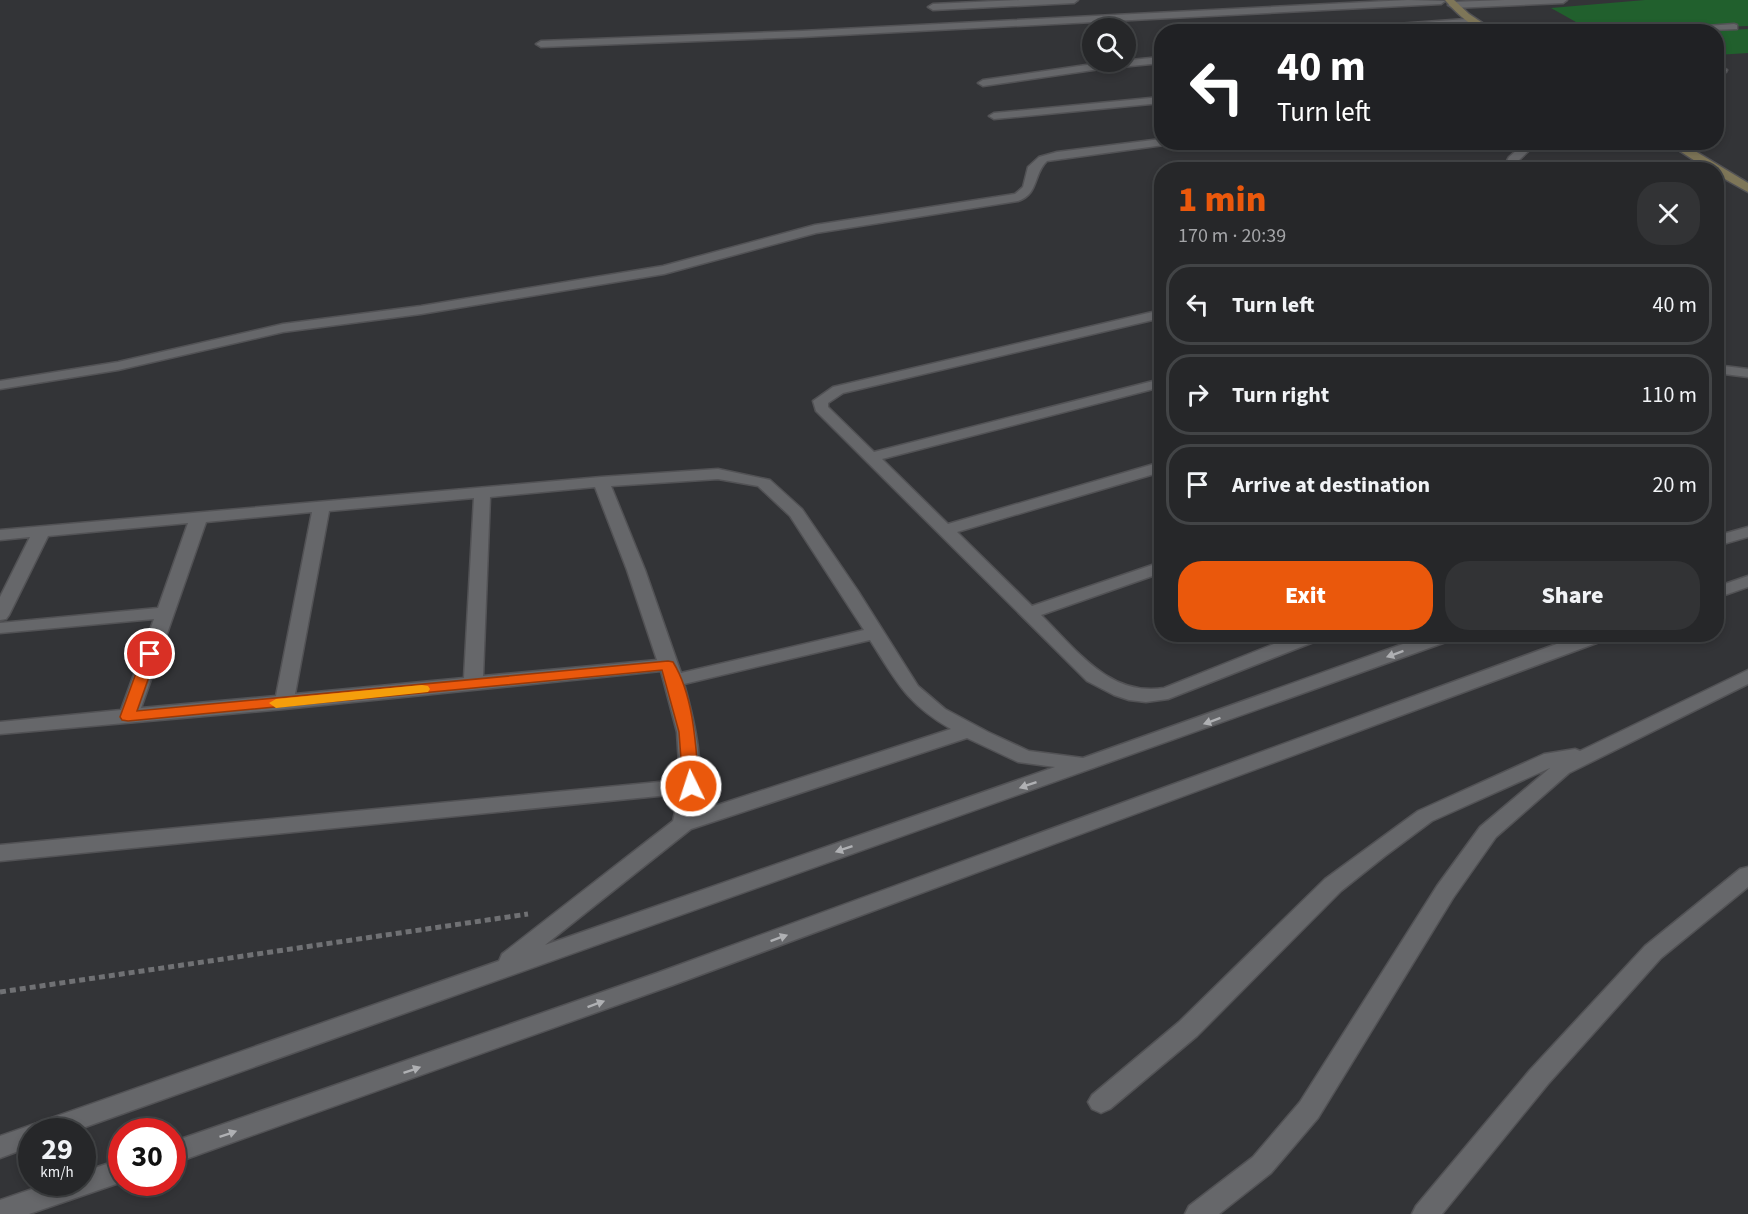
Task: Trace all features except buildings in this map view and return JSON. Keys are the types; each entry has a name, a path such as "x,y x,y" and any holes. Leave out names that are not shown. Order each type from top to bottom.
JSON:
{"street":[{"path":"933,7 1074,0"},
{"path":"540,44 802,34 1445,1 1563,0"},
{"path":"1445,1 1469,24"},
{"path":"1445,1 1479,24"},
{"path":"1439,24 1466,22"},
{"path":"1724,28 1734,27"},
{"path":"983,83 1154,61"},
{"path":"994,116 1154,101"},
{"path":"0,385 118,366 283,328 421,310 664,270 815,229 1018,197 1026,193 1031,186 1034,167 1044,159 1057,155 1154,143"},
{"path":"1512,162 1524,150"},
{"path":"1684,150 1704,162"},
{"path":"1707,150 1748,174"},
{"path":"1724,174 1748,188"},
{"path":"1154,316 838,390 820,401 821,408 1094,677 1121,693 1143,696 1167,693 1297,642"},
{"path":"1724,370 1748,373"},
{"path":"873,457 1154,385"},
{"path":"946,530 1154,469"},
{"path":"0,535 482,492 718,474 764,483 796,513 911,690 938,713 1024,757 1087,764"},
{"path":"601,482 636,570 671,673 687,732 691,786 683,824"},
{"path":"473,684 482,492"},
{"path":"284,703 321,507"},
{"path":"128,717 199,517"},
{"path":"0,615 42,531"},
{"path":"1724,539 1748,532"},
{"path":"1029,613 1154,569"},
{"path":"1724,590 1748,581"},
{"path":"0,628 165,613"},
{"path":"0,728 473,684 671,673 876,633"},
{"path":"79,1118 1428,642"},
{"path":"186,1148 654,983 1581,642"},
{"path":"1199,1214 1262,1165 1309,1110 1445,892 1488,832 1562,768 1748,676"},
{"path":"500,968 683,824 969,730"},
{"path":"1101,1102 1188,1029 1333,885 1425,816 1551,759 1589,755"},
{"path":"0,853 691,786"},
{"path":"1426,1214 1539,1077 1653,952 1748,875"},
{"path":"0,1146 18,1140"},
{"path":"0,1212 108,1175"}],"path":[{"path":"0,992 531,914"}],"green space":[{"path":"1645,0 1748,0 1748,26 1580,24 1551,8"},
{"path":"1748,29 1748,53 1724,54 1724,30"}],"slow traffic":[{"path":"276,703 422,689"}],"route":[{"path":"150,654 128,717 668,665 687,732 691,786"}]}
